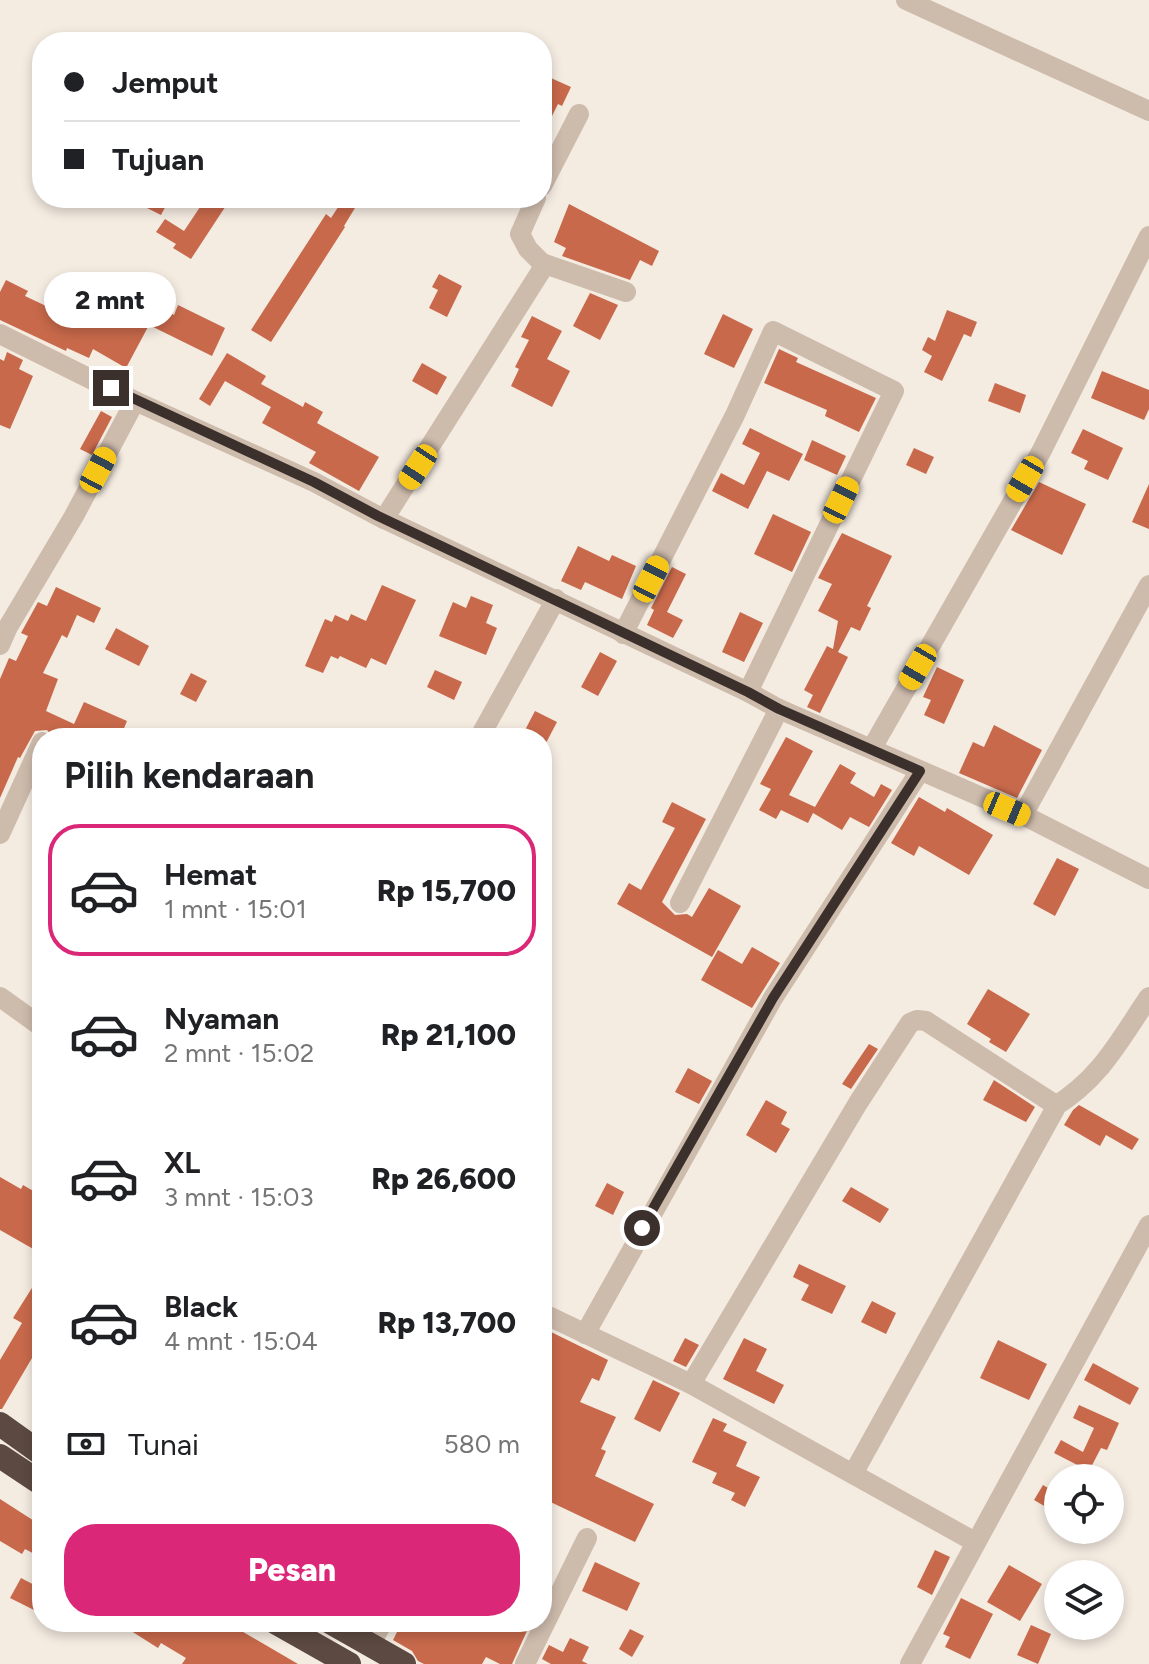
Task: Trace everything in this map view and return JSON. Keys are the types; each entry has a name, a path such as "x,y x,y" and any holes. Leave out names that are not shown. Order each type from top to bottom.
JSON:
{"highway":[{"path":"0,1424 32,1447"},
{"path":"0,1456 32,1477"},
{"path":"293,1632 349,1664"},
{"path":"347,1632 404,1664"}],"street":[{"path":"906,0 1149,111"},
{"path":"552,167 579,114"},
{"path":"532,208 520,234 528,249 542,263 626,292"},
{"path":"872,748 1041,452 1149,236"},
{"path":"384,519 535,282 542,263"},
{"path":"623,634 735,415 773,331 894,391 748,692"},
{"path":"0,334 135,401 314,482 384,519 556,599 779,709 1023,815 1149,879"},
{"path":"3,632 74,516 135,401"},
{"path":"1023,815 1149,585"},
{"path":"485,728 556,599"},
{"path":"680,903 779,709"},
{"path":"0,834 32,764"},
{"path":"585,1334 773,998 920,771"},
{"path":"0,997 32,1020"},
{"path":"853,1474 1054,1107 1084,1087 1100,1070 1149,997"},
{"path":"691,1384 858,1103 910,1023 926,1021 1051,1102 1054,1107"},
{"path":"920,1661 975,1542 1149,1225"},
{"path":"552,1319 691,1384 975,1542"},
{"path":"552,1609 587,1538"},
{"path":"370,1645 377,1632"},
{"path":"525,1664 541,1632"}],"building":[{"path":"552,78 571,87 562,106 558,104 552,116"},
{"path":"569,204 659,251 652,266 640,260 630,280 562,256 566,248 554,242"},
{"path":"147,208 165,208 161,215"},
{"path":"199,208 224,208 191,259 173,248 176,244 156,232 165,219 184,231"},
{"path":"338,208 355,208 271,342 251,330 326,214 331,218"},
{"path":"439,274 462,286 447,317 429,308 438,290 432,287"},
{"path":"6,280 28,291 25,296 86,325 103,291 132,306 138,295 174,315 178,305 225,328 212,356 149,325 126,368 93,349 89,358 67,348 66,351 0,320 0,292"},
{"path":"590,293 618,305 600,340 573,326"},
{"path":"947,310 977,322 971,337 964,334 942,381 924,372 932,356 922,350 928,337 935,341"},
{"path":"723,314 753,329 734,368 704,354"},
{"path":"532,316 562,331 547,359 570,371 552,407 511,386 519,369 515,367 529,340 521,337"},
{"path":"779,349 798,358 796,362 876,398 859,432 825,416 827,410 764,383"},
{"path":"7,352 23,360 19,369 33,376 10,429 0,425 0,359 4,361"},
{"path":"227,353 266,376 261,384 303,407 305,402 323,412 317,423 379,457 359,491 309,463 316,452 262,423 271,407 225,381 210,406 199,399"},
{"path":"422,363 447,377 437,395 412,381"},
{"path":"1102,371 1149,390 1149,409 1144,420 1091,398"},
{"path":"995,383 1026,395 1020,413 988,401"},
{"path":"101,411 112,417 92,455 80,449"},
{"path":"750,428 803,454 789,481 767,471 748,509 712,491 721,473 744,485 760,453 742,444"},
{"path":"1083,429 1123,448 1108,480 1084,469 1088,461 1071,453"},
{"path":"812,440 846,456 837,475 804,460"},
{"path":"914,448 934,457 926,474 906,465"},
{"path":"1039,482 1086,504 1062,555 1011,530"},
{"path":"1149,484 1149,529 1132,522"},
{"path":"773,514 811,532 792,572 754,554"},
{"path":"842,533 892,556 867,606 871,608 860,631 851,627 838,652 848,657 820,713 807,707 813,695 804,690 827,646 833,649 838,621 818,611 832,584 818,578"},
{"path":"578,546 609,561 612,555 636,566 622,599 585,582 581,590 561,581"},
{"path":"672,567 686,574 667,612 683,620 673,638 647,625 654,610 651,608"},
{"path":"382,585 416,600 386,665 371,658 366,668 340,656 338,659 331,656 323,673 305,666 325,619 332,622 335,615 348,621 351,614 366,621"},
{"path":"56,587 101,608 94,623 77,615 67,638 62,635 43,673 58,679 46,711 74,724 84,702 127,721 124,728 32,728 32,736 18,757 0,798 0,679 9,658 16,661 28,636 21,633 38,602 47,606"},
{"path":"471,596 493,605 486,623 497,628 486,655 439,636 453,602 466,608"},
{"path":"740,612 763,623 744,662 722,652"},
{"path":"116,628 149,646 139,666 105,649"},
{"path":"600,652 617,661 598,696 581,687"},
{"path":"937,667 964,680 944,724 924,715 931,700 923,697"},
{"path":"435,670 462,682 454,700 427,687"},
{"path":"191,673 207,681 196,702 180,694"},
{"path":"535,711 557,722 552,732 552,728 526,728"},
{"path":"994,725 1042,750 1017,798 959,773 973,742 984,747"},
{"path":"786,737 813,751 789,795 815,807 840,764 856,773 850,783 874,797 881,784 892,790 869,827 850,817 842,830 813,813 808,823 781,810 776,819 759,810 771,789 760,784"},
{"path":"919,797 945,812 947,808 993,835 969,875 919,846 914,856 891,843"},
{"path":"672,802 706,819 662,902 675,915 692,917 709,888 741,906 712,957 617,904 629,883 641,890 675,828 662,822"},
{"path":"1057,858 1079,869 1055,916 1033,904"},
{"path":"752,947 780,963 752,1008 701,980 718,950 742,964"},
{"path":"988,989 1030,1014 1006,1052 967,1024"},
{"path":"869,1044 878,1049 851,1089 842,1084"},
{"path":"688,1068 712,1081 699,1104 675,1092"},
{"path":"994,1080 1035,1107 1026,1122 983,1100"},
{"path":"766,1100 787,1112 781,1124 790,1129 776,1153 746,1135"},
{"path":"1079,1105 1139,1139 1132,1150 1106,1135 1100,1146 1064,1125"},
{"path":"0,1177 21,1189 23,1185 32,1190 32,1248 0,1230"},
{"path":"607,1183 624,1192 613,1215 595,1206"},
{"path":"851,1187 889,1209 880,1223 842,1201"},
{"path":"799,1264 846,1286 832,1314 801,1300 809,1285 793,1277"},
{"path":"32,1288 32,1358 0,1409 0,1360 22,1323 13,1318"},
{"path":"872,1301 896,1313 886,1334 861,1322"},
{"path":"552,1332 608,1360 599,1381 592,1378 580,1402 616,1417 601,1449 606,1451 595,1476 654,1504 635,1542 552,1503"},
{"path":"685,1338 699,1345 686,1367 673,1361"},
{"path":"744,1338 767,1349 756,1371 784,1385 774,1404 723,1379"},
{"path":"998,1340 1047,1364 1029,1400 980,1378"},
{"path":"1093,1363 1139,1388 1130,1405 1084,1380"},
{"path":"653,1380 680,1393 660,1432 634,1419"},
{"path":"1079,1405 1119,1423 1107,1450 1101,1448 1093,1464 1075,1464 1054,1453 1061,1440 1083,1452 1094,1428 1073,1418"},
{"path":"713,1418 727,1424 723,1431 747,1442 736,1466 760,1477 745,1507 731,1500 735,1493 712,1483 717,1473 692,1462"},
{"path":"1043,1485 1044,1486 1044,1506 1034,1500"},
{"path":"0,1499 32,1520 32,1553 25,1549 22,1554 0,1541"},
{"path":"935,1550 950,1557 932,1595 917,1587"},
{"path":"595,1562 640,1583 627,1611 582,1591"},
{"path":"1009,1565 1042,1584 1020,1621 987,1602"},
{"path":"21,1578 32,1584 32,1609 10,1598"},
{"path":"961,1598 993,1614 970,1659 945,1647 950,1637 943,1634"},
{"path":"1031,1625 1044,1631 1044,1640 1048,1640 1038,1664 1017,1655"},
{"path":"630,1629 644,1636 632,1657 619,1649"},
{"path":"133,1632 243,1632 298,1664 182,1664 186,1658 161,1643 158,1648"},
{"path":"397,1632 526,1632 512,1664 500,1664 486,1657 482,1664 424,1664 412,1651 393,1640"},
{"path":"570,1638 589,1647 582,1661 588,1664 551,1664 542,1659 549,1645 563,1652"}],"route":[{"path":"111,388 314,482 378,516 556,599 779,709 920,771 773,998 642,1228"}]}
